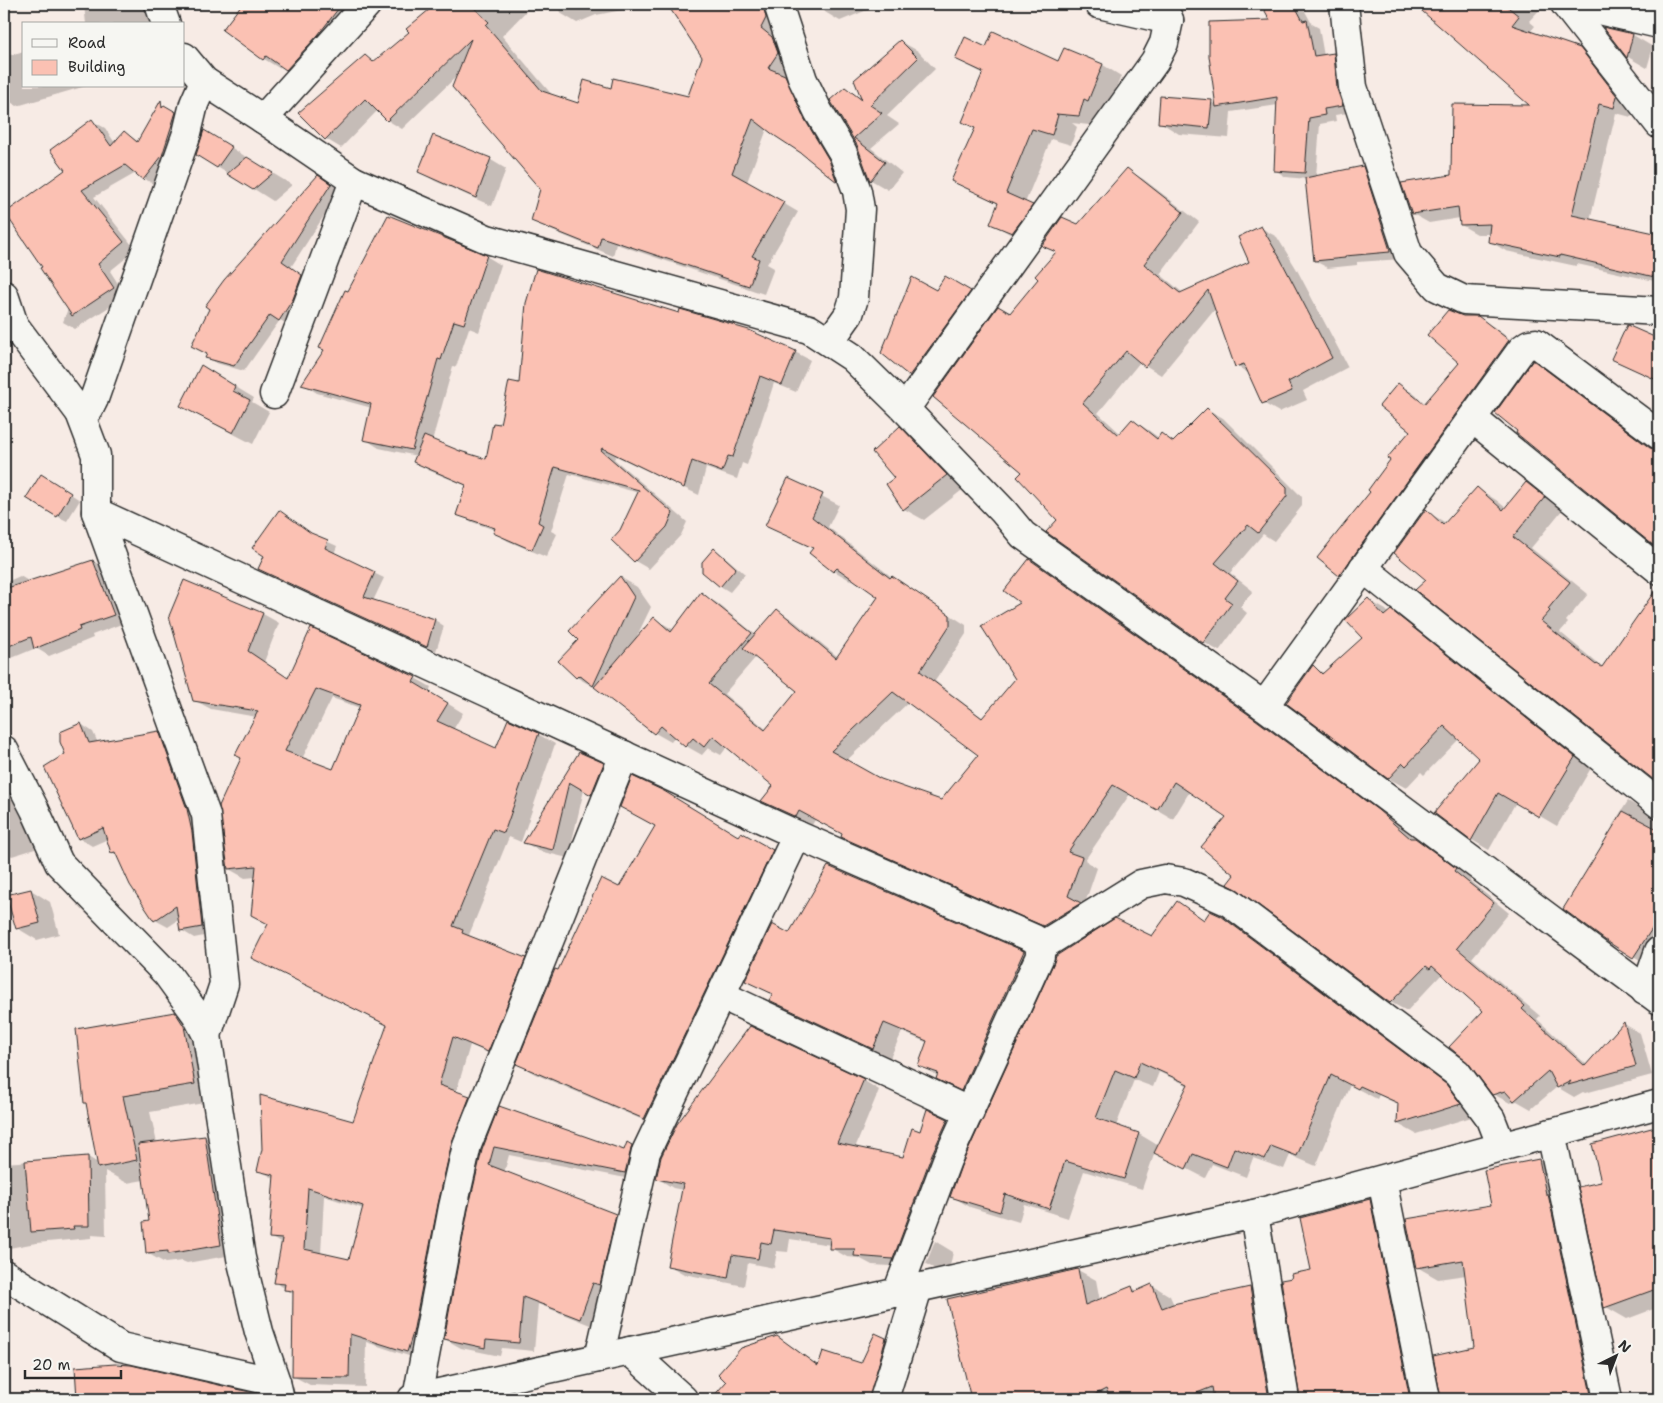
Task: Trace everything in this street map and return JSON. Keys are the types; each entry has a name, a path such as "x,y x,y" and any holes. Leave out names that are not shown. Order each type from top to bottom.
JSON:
{"street":[{"path":"159,4 165,22"},
{"path":"263,119 367,4"},
{"path":"778,4 803,80 818,111 843,153 857,191 860,209 854,298 849,314 830,341"},
{"path":"905,409 1155,61 1164,43 1165,12 1099,4"},
{"path":"1344,4 1357,99 1408,254 1437,287 1464,300 1659,311"},
{"path":"1565,4 1659,124"},
{"path":"1573,4 1659,24"},
{"path":"185,58 204,82 263,119 354,182 487,239 809,329 830,341 852,357 905,409 1003,511 1023,535 1264,706 1652,996 1659,951"},
{"path":"80,413 89,409 94,399 188,133 194,104 204,82"},
{"path":"274,394 354,182"},
{"path":"4,295 14,325 80,413 96,455 96,512 206,815 224,984 207,1035"},
{"path":"1264,706 1522,349 1529,344 1536,343 1659,435"},
{"path":"1472,418 1659,570"},
{"path":"96,512 797,835 1035,939 1040,947 1040,956 948,1160 907,1291 884,1399"},
{"path":"1363,568 1659,804"},
{"path":"4,750 35,810 59,863 167,974 196,1014 207,1035 241,1258 259,1332 278,1391"},
{"path":"624,755 467,1145 452,1207 414,1399 1254,1214 1659,1104"},
{"path":"599,1358 646,1152 797,835"},
{"path":"1040,947 1141,884 1165,879 1184,882 1229,902 1457,1073 1491,1119 1502,1147"},
{"path":"721,995 970,1112"},
{"path":"1551,1133 1608,1399"},
{"path":"1382,1180 1426,1399"},
{"path":"1254,1214 1285,1399"},
{"path":"4,1274 121,1347 278,1391"},
{"path":"630,1351 683,1399"}],"building":[{"path":"242,4 342,4 318,35 286,70 266,56 263,60 222,30"},
{"path":"436,4 470,4 489,22 486,25 542,91 578,103 584,80 611,88 613,78 688,96 702,57 667,4 763,4 766,18 761,28 772,37 778,53 768,68 785,75 804,118 829,160 837,182 801,153 753,119 732,173 784,202 752,256 759,259 749,286 601,237 598,248 531,221 540,189 452,87 471,39 387,121 365,99 325,140 298,113 365,55 373,62 409,32 406,29"},
{"path":"1261,4 1294,4 1303,21 1307,20 1314,56 1334,53 1337,89 1343,106 1324,109 1325,115 1309,118 1305,173 1274,171 1277,97 1216,107 1209,56 1209,22 1270,20"},
{"path":"1414,4 1504,4 1519,16 1512,25 1580,48 1617,96 1614,108 1599,104 1572,215 1659,234 1659,278 1560,255 1560,257 1488,242 1490,224 1460,225 1458,207 1412,214 1401,183 1451,175 1452,104 1529,105"},
{"path":"1603,27 1633,34 1627,58"},
{"path":"993,31 1058,61 1064,48 1103,64 1088,101 1084,99 1079,116 1056,114 1058,115 1052,135 1032,129 1006,193 1033,205 1012,233 990,224 998,203 951,181 975,128 962,122 983,72 955,59 965,37 986,47"},
{"path":"900,40 918,58 870,105 882,113 854,138 885,162 870,181 857,145 830,100 845,87 862,100 854,80"},
{"path":"1160,96 1212,100 1209,128 1158,123"},
{"path":"161,100 162,108 164,105 176,112 162,156 143,180 125,165 82,190 124,242 98,264 114,288 72,316 40,268 42,267 5,213 65,170 50,150 92,119 111,146 124,131 137,142"},
{"path":"204,130 232,147 217,168 196,155"},
{"path":"433,135 491,158 476,198 418,172"},
{"path":"247,157 273,173 253,190 227,174"},
{"path":"1363,166 1390,252 1314,261 1305,178"},
{"path":"1127,168 1183,212 1144,264 1180,293 1249,262 1238,237 1261,226 1280,258 1332,358 1288,382 1292,391 1262,404 1244,364 1235,367 1208,290 1145,367 1126,351 1083,403 1118,435 1132,419 1157,439 1161,433 1173,442 1207,408 1287,487 1287,496 1258,533 1248,525 1215,563 1238,581 1225,598 1232,603 1203,643 1046,532 1057,520 1017,477 1022,472 933,397 998,306 1010,313 1038,279 1035,276 1056,252 1042,246 1062,217 1078,224"},
{"path":"318,175 331,184 282,261 302,275 293,299 279,321 270,315 234,366 205,358 207,354 191,346 209,309 205,306 224,280"},
{"path":"388,215 487,255 464,324 454,321 441,360 438,359 412,450 363,440 371,404 301,385 324,350 319,348 345,290 348,291"},
{"path":"536,269 679,313 680,309 735,325 796,351 782,385 760,376 733,457 728,456 722,472 692,461 684,488 602,448 601,450 673,513 667,527 634,562 611,540 620,530 639,490 555,467 538,522 543,525 532,550 493,533 495,528 456,515 466,485 413,462 424,436 460,451 486,459 493,423 500,424 509,381 519,383 526,303"},
{"path":"945,276 971,291 909,376 881,353 912,277 936,290"},
{"path":"1448,310 1463,316 1478,316 1509,340 1339,576 1317,558 1370,492 1368,490 1390,460 1387,458 1410,431 1379,406 1398,383 1424,404 1459,363 1427,335"},
{"path":"1627,325 1659,339 1659,381 1611,359"},
{"path":"1533,360 1650,448 1659,450 1659,550 1516,433 1517,431 1495,413"},
{"path":"201,365 235,386 233,391 250,400 233,433 180,406"},
{"path":"900,426 947,475 903,510 886,484 894,478 872,452"},
{"path":"41,474 71,493 57,517 26,498"},
{"path":"788,478 823,494 812,517 890,578 892,576 950,615 950,625 920,671 982,718 1015,679 981,626 1020,603 1004,591 1029,559 1255,719 1378,810 1410,838 1415,838 1456,868 1454,871 1494,903 1457,948 1525,1006 1522,1009 1585,1066 1624,1022 1636,1066 1568,1085 1571,1081 1557,1088 1548,1071 1514,1101 1505,1091 1492,1095 1469,1064 1449,1047 1483,1011 1432,966 1430,969 1426,966 1390,1003 1238,890 1227,884 1234,875 1201,847 1226,817 1174,782 1157,810 1113,785 1068,852 1082,857 1068,896 1081,903 1043,926 841,837 842,834 799,811 796,817 761,801 773,786 713,736 704,747 693,738 685,747 661,726 654,734 594,687 654,617 671,632 701,592 752,633 709,684 765,730 797,691 743,648 777,609 836,658 878,597 837,568 833,572 809,553 813,548 765,526","holes":["893,692 978,755 941,800 881,779 831,751"]},
{"path":"1526,482 1545,497 1513,537 1570,582 1548,609 1550,611 1541,621 1596,665 1602,667 1659,585 1659,784 1415,590 1426,580 1394,553 1426,509 1443,525 1477,487 1503,510"},
{"path":"279,510 311,533 328,540 325,548 375,572 364,597 435,619 427,647 258,569 264,556 252,548"},
{"path":"714,548 736,568 720,587 702,572 702,562"},
{"path":"93,560 114,615 79,627 80,630 34,649 31,637 4,648 4,589"},
{"path":"620,576 634,597 593,686 579,675 576,678 558,661 578,640 569,631"},
{"path":"184,580 263,613 248,651 288,678 311,628 416,677 413,682 448,703 437,721 496,748 508,719 539,733 504,833 493,829 453,926 463,930 462,933 526,958 488,1052 453,1037 439,1085 470,1096 452,1142 413,1333 407,1352 350,1334 349,1378 292,1377 293,1291 284,1290 285,1284 274,1283 282,1239 269,1238 274,1175 257,1171 262,1149 260,1095 353,1121 387,1025 251,958 268,924 251,915 256,866 228,869 219,806 241,758 235,755 258,711 193,701 169,616","holes":["316,689 360,705 333,769 285,751","308,1188 363,1206 349,1259 304,1249"]},
{"path":"1368,598 1384,616 1391,610 1575,757 1539,817 1498,793 1471,841 1434,813 1479,759 1444,726 1406,766 1403,763 1388,779 1286,703 1313,665 1322,674 1362,638 1345,620"},
{"path":"81,723 89,743 159,731 187,809 192,832 202,927 180,931 176,906 154,921 130,885 115,852 111,853 103,828 78,839 44,767 65,754 60,742 60,732"},
{"path":"579,752 604,763 591,795 569,782 553,850 523,843"},
{"path":"632,776 664,791 738,836 741,832 773,850 644,1119 516,1064 555,969 558,970 601,878 619,887 655,826 620,807"},
{"path":"1623,811 1659,830 1659,918 1633,958 1563,909"},
{"path":"828,866 1024,951 961,1091 936,1079 938,1073 918,1066 927,1041 884,1023 873,1049 769,1000 773,994 745,981 772,924 789,933"},
{"path":"31,889 40,923 16,929 6,895"},
{"path":"1177,901 1204,920 1210,911 1221,916 1446,1084 1461,1104 1397,1124 1398,1103 1360,1086 1358,1089 1331,1075 1297,1156 1271,1146 1265,1159 1234,1148 1227,1167 1193,1154 1186,1169 1154,1153 1188,1084 1140,1062 1134,1078 1115,1070 1096,1118 1139,1133 1124,1179 1065,1161 1049,1209 1005,1194 1000,1212 950,1197 961,1166 1056,956 1115,918 1152,936"},
{"path":"175,1012 184,1026 195,1084 123,1096 137,1160 98,1168 86,1103 84,1103 76,1029"},
{"path":"750,1026 864,1079 837,1143 903,1157 912,1128 920,1131 927,1109 948,1119 932,1154 893,1259 854,1256 855,1249 829,1249 830,1238 774,1230 771,1244 761,1242 758,1259 732,1255 728,1278 667,1266 683,1184 656,1179 661,1157 677,1124"},
{"path":"499,1106 624,1150 627,1142 632,1145 625,1173 494,1147 489,1165 616,1214 600,1285 593,1283 580,1319 523,1297 519,1343 486,1340 485,1348 444,1339 468,1210 482,1150"},
{"path":"1659,1126 1659,1288 1604,1308 1578,1187 1601,1182 1592,1144"},
{"path":"205,1136 221,1245 168,1254 168,1251 146,1253 143,1222 149,1221 138,1144"},
{"path":"88,1156 89,1226 73,1226 74,1229 31,1232 25,1161"},
{"path":"1539,1159 1592,1399 1441,1399 1433,1356 1474,1347 1463,1260 1416,1268 1406,1219 1491,1205 1484,1170"},
{"path":"1370,1199 1410,1399 1300,1399 1281,1280 1292,1278 1291,1274 1311,1270 1300,1218"},
{"path":"1078,1269 1085,1305 1132,1286 1134,1292 1152,1284 1162,1308 1250,1287 1269,1399 1214,1399 1212,1387 1182,1399 1111,1399 1106,1389 1086,1399 971,1399 947,1299"},
{"path":"875,1333 886,1338 869,1399 711,1399 726,1382 718,1374 741,1348 777,1336 818,1366 823,1351 861,1363"},
{"path":"115,1364 131,1365 263,1395 264,1399 169,1399 120,1395 120,1399 77,1399 75,1367"}]}
